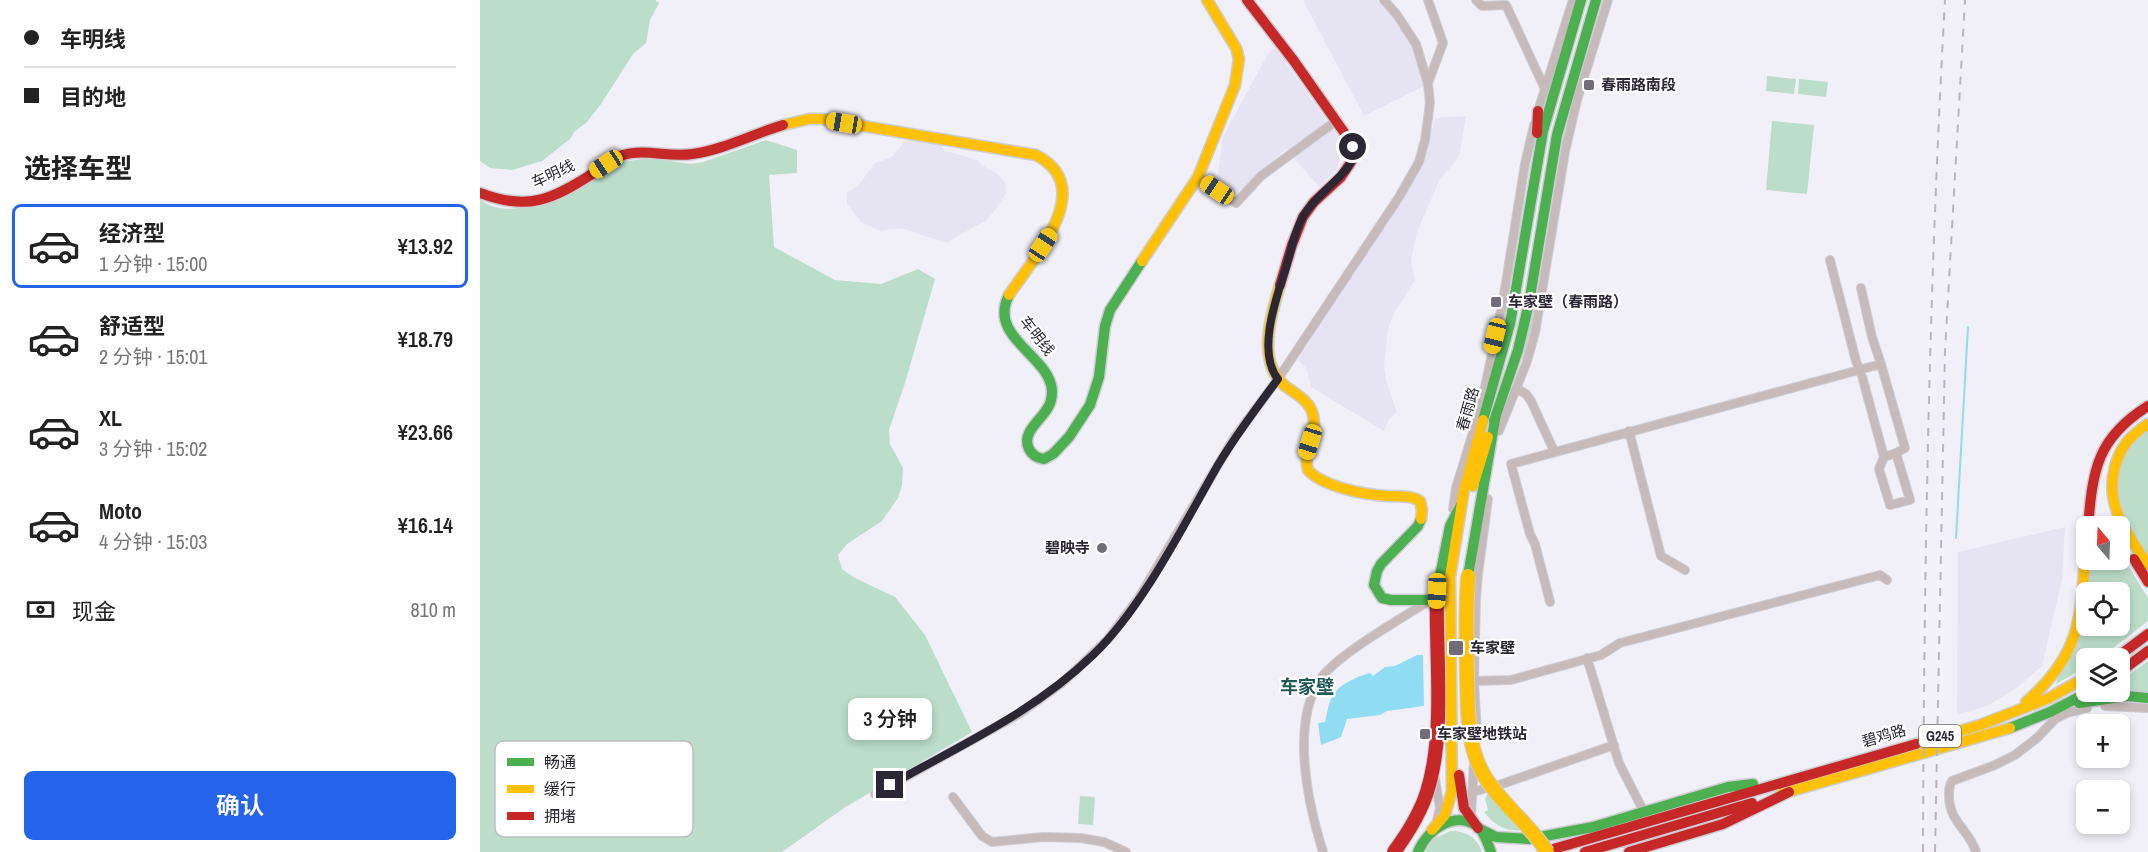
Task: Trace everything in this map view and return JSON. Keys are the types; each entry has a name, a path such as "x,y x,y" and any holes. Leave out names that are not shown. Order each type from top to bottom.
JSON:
{"main road":[{"name":"车明线","path":"480,193 499,202 515,204 532,202 574,185 625,154 640,152 674,156 696,153 809,119 822,119 1036,155 1050,163 1060,176 1062,192 1060,212 1053,230 1009,294 1004,311 1005,321 1012,336 1046,375 1052,391 1050,406 1032,427 1028,436 1028,446 1031,452 1040,459 1045,459 1057,451 1080,425 1099,378 1104,328 1110,310 1198,177 1231,97 1239,59 1236,48 1207,0"},
{"path":"1247,0 1294,61 1353,147 1352,160 1342,175 1308,209 1297,230 1270,324 1270,359 1273,373 1311,409 1315,423 1305,462 1307,469 1316,478 1372,494 1408,496 1419,501 1423,512 1422,519 1381,564 1374,585 1382,598 1390,600 1434,596"},
{"name":"春雨路","path":"1418,852 1425,837 1445,815 1452,791 1449,603 1450,577 1461,505 1471,459 1516,295 1536,167 1548,112 1581,0"},
{"name":"春雨路","path":"1491,852 1485,837 1464,808 1460,789 1456,607 1461,549 1478,465 1520,342 1529,303 1557,135 1596,0"},
{"path":"1536,167 1538,111"},
{"path":"1480,406 1498,366"},
{"path":"2089,516 2097,460 2103,447 2126,419 2148,406"},
{"path":"1496,414 1468,576 1466,644 1468,727 1480,768 1491,785 1532,830 1545,852"},
{"path":"2110,516 2103,491 2105,463 2120,434 2148,414"},
{"path":"2117,516 2110,490 2112,472 2118,454 2128,438 2148,424"},
{"path":"1394,852 1419,813 1428,791 1434,766 1437,727 1434,596 1450,526 1461,505"},
{"path":"2130,545 2148,565"},
{"path":"2130,548 2148,582"},
{"path":"2008,714 2045,687 2066,660 2080,620 2084,570"},
{"path":"2129,648 2148,634"},
{"path":"2130,664 2148,651"},
{"name":"碧鸡路","path":"1790,786 1980,725 2049,698 2076,683"},
{"path":"2064,706 2093,699 2148,698"},
{"name":"碧鸡路","path":"1790,786 1968,741 2021,724 2076,700"},
{"path":"1432,830 1454,822 1476,825 1496,837 1529,839 1593,826 1728,787 1790,786"},
{"path":"1629,852 1723,824 1790,786"},
{"name":"G245","path":"1545,852 1790,786"},
{"name":"G245","path":"1586,852 1790,786"}],"street":[{"path":"875,794 1019,714 1062,683 1094,654 1138,599 1234,438 1278,379 1399,196 1419,162 1425,140 1429,118 1428,84 1416,44 1402,21 1384,0"},
{"path":"1428,0 1443,43 1428,84"},
{"path":"1476,0 1482,6 1506,5 1545,89"},
{"path":"1450,526 1456,488 1480,406 1503,301 1525,164 1538,111 1573,0"},
{"path":"1476,825 1471,814 1477,739 1474,681 1477,582 1488,509 1491,453 1526,364 1540,310 1560,175 1570,127 1608,0"},
{"path":"1198,177 1236,203 1261,176 1336,121"},
{"path":"1830,260 1884,457 1879,469 1890,505 1910,501 1896,453"},
{"path":"1860,288 1872,338 1905,448 1884,457"},
{"path":"1550,602 1511,464 1881,364"},
{"path":"1516,388 1526,394 1531,401 1554,451"},
{"path":"1629,431 1660,556 1685,570"},
{"path":"1474,681 1510,680 1601,655 1620,643 1880,575 1887,580"},
{"path":"1432,830 1437,823 1440,808 1432,740 1434,596"},
{"path":"1323,852 1309,797 1303,736 1318,682 1332,667 1361,645 1434,596"},
{"path":"1587,658 1619,762 1644,812"},
{"path":"1976,852 1971,840 1957,823 1950,809 1949,785 1952,781 2015,755 2037,738 2055,719 2067,713 2111,706 2148,708"},
{"path":"1472,792 1502,784 1614,745"},
{"path":"953,797 982,836 992,842 1042,837 1080,838 1104,842 1126,852"}],"shaded area":[{"path":"1303,0 1378,0 1395,17 1414,49 1424,86 1364,116"},
{"path":"1275,48 1342,142 1337,170 1320,188 1286,149 1235,195 1216,187 1223,136 1268,54"},
{"path":"1466,116 1460,152 1455,162 1440,179 1417,232 1411,261 1415,280 1393,315 1388,329 1384,366 1387,384 1397,412 1389,419 1384,431 1311,387 1306,368 1298,360 1342,287 1422,167 1435,118"},
{"path":"928,140 941,145 944,150 977,160 986,168 997,173 1005,182 1006,194 993,213 985,221 946,243 904,229 881,231 861,222 847,204 847,192 858,186 875,163 892,157 905,141"},
{"path":"2065,527 2062,579 2042,666 2018,687 1987,706 1957,715 1958,552"}],"green space":[{"path":"480,0 655,0 659,3 650,20 646,43 633,54 587,122 542,161 512,170 490,168 480,161"},
{"path":"1601,4 1604,4 1578,91 1534,323 1525,356 1523,355 1534,306 1562,140"},
{"path":"1767,76 1796,79 1794,94 1766,91"},
{"path":"1799,79 1828,82 1826,97 1798,94"},
{"path":"1772,121 1814,125 1807,194 1766,190"},
{"path":"766,140 797,150 797,173 769,175 774,247 835,280 881,284 918,269 935,279 889,430 890,444 903,468 902,485 898,498 882,521 847,544 838,555 842,569 853,577 895,597 925,635 972,732 844,808 782,852 480,852 480,200 502,208 533,206 622,162 649,158 690,164 703,162"},
{"path":"2148,431 2148,562 2130,529 2130,516 2123,516 2116,503 2120,461 2141,435"},
{"path":"2130,568 2148,598 2148,621 2130,635 2130,582 2082,582 2085,570"},
{"path":"2076,606 2076,636 2129,636 2113,648 2076,648 2076,673 2056,684"},
{"path":"2148,661 2148,693 2130,691 2130,674"},
{"path":"1489,791 1524,830 1506,829 1488,817 1484,812 1488,810 1485,799"},
{"path":"1080,796 1095,797 1093,825 1078,824"},
{"path":"1451,831 1470,836 1477,842 1482,852 1425,852 1433,839"}],"water":[{"path":"1417,655 1423,655 1424,706 1347,719 1341,737 1321,745 1318,723 1325,722 1331,700 1339,688 1354,679 1370,673 1373,676 1385,667 1395,666"}],"waterway":[{"path":"1956,538 1968,327"}],"railway":[{"path":"1923,852 1928,426 1945,0"},
{"path":"1935,852 1945,351 1965,0"}],"traffic: fast":[{"path":"1483,420 1510,324 1543,131 1581,0"},
{"path":"1494,421 1518,350 1529,303 1557,135 1596,0"},
{"path":"1009,295 1004,310 1006,323 1012,335 1049,378 1052,391 1048,407 1027,438 1032,453 1044,459 1053,454 1069,437 1090,405 1099,377 1105,326 1110,310 1142,261"},
{"path":"1468,576 1496,414"},
{"path":"1437,591 1450,526 1461,505"},
{"path":"1421,519 1418,526 1381,564 1374,585 1382,598 1431,600"},
{"path":"2079,703 2127,696 2148,698"},
{"path":"2010,728 2076,699"},
{"path":"1478,828 1496,837 1529,839 1593,827 1728,787 1753,784"},
{"path":"1418,852 1428,836 1435,830 1443,824 1460,820 1469,822 1480,829 1491,852"}],"traffic: slow":[{"path":"1142,261 1198,177 1235,85 1239,59 1236,48 1207,0"},
{"path":"783,125 809,119 822,119 1036,155 1054,169 1062,186 1061,204 1055,224 1045,243 1009,295"},
{"path":"1280,285 1270,324 1268,351 1276,376 1306,402 1313,415 1313,429 1307,456 1308,470 1324,481 1345,489 1416,499 1420,501 1421,519"},
{"path":"1432,830 1445,815 1452,791 1450,577 1464,490 1483,420"},
{"path":"2148,424 2131,437 2123,448 2117,460 2112,481 2115,507 2120,519 2148,565"},
{"path":"1473,486 1488,437"},
{"path":"2026,702 2045,684 2069,648 2080,610 2084,570"},
{"path":"1468,576 1466,624 1468,700 1469,727 1474,753 1492,787 1533,832 1547,852"},
{"path":"1916,744 1980,725 2049,698 2076,683"},
{"path":"1781,794 2010,728"}],"traffic: jam":[{"path":"1247,0 1294,61 1348,138 1354,153 1341,177 1314,202 1303,217 1280,285"},
{"path":"1537,133 1538,111"},
{"path":"480,193 512,201 539,200 564,190 623,155 640,152 683,155 704,152 783,125"},
{"path":"2089,516 2096,471 2108,443 2118,430 2148,406"},
{"path":"2134,559 2148,582"},
{"path":"1394,852 1421,808 1433,769 1438,719 1437,591"},
{"path":"2129,648 2148,634"},
{"path":"2130,664 2148,651"},
{"path":"1543,852 1916,744"},
{"path":"1459,775 1464,808 1478,828"},
{"path":"1629,852 1723,824 1789,792"},
{"path":"1585,852 1752,803"}],"place":[{"name":"春雨路南段","path":"1589,85"},
{"name":"车家壁（春雨路）","path":"1496,302"},
{"name":"碧映寺","path":"1102,548"},
{"name":"车家壁","path":"1456,648"},
{"name":"车家壁地铁站","path":"1425,734"}],"district":[{"name":"车家壁","path":"1307,687"}],"route":[{"path":"890,785 999,726 1062,683 1108,639 1138,599 1234,438 1278,379 1271,367 1270,324 1297,230 1308,209 1348,167 1354,153 1353,147"}]}
